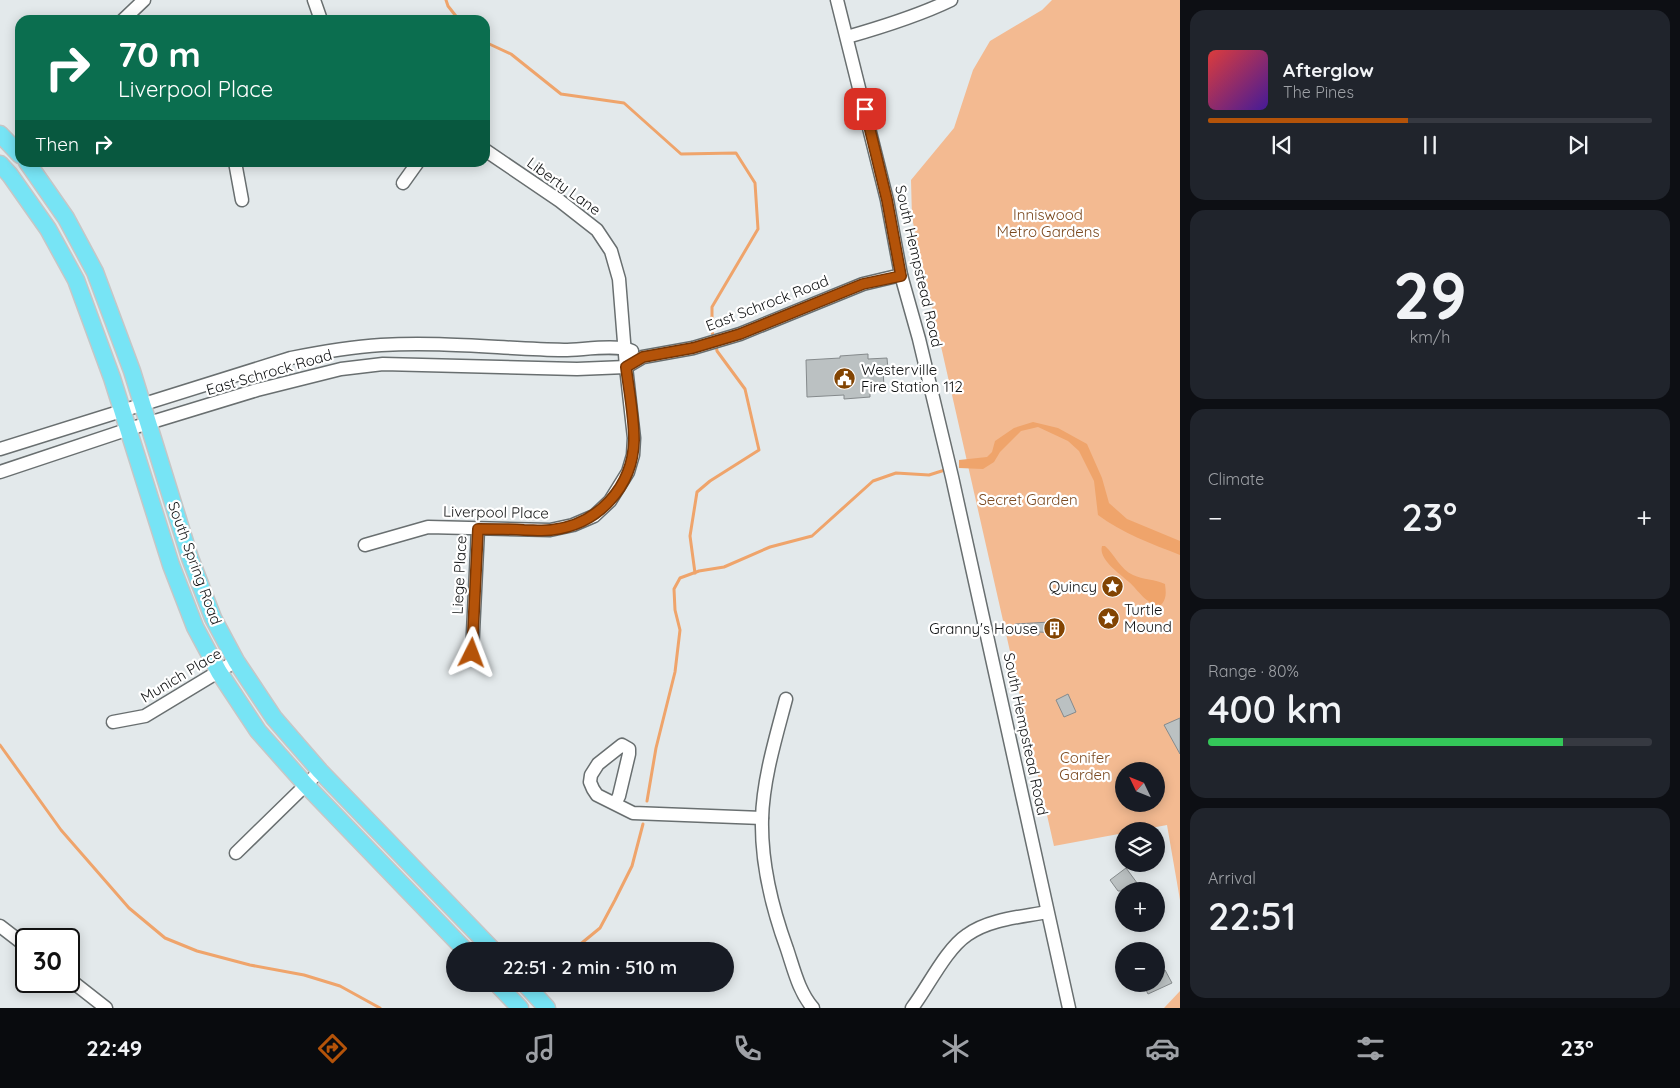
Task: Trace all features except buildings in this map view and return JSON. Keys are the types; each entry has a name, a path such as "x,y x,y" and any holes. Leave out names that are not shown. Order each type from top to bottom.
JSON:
{"main road":[{"path":"0,134 15,150"},
{"name":"South Spring Road","path":"0,164 10,174 48,229 76,280 92,319 123,410 170,565 195,627 219,672 258,730 305,784 457,942"},
{"name":"South Spring Road","path":"30,167 66,218 94,272 111,312 190,558 213,618 236,661 274,718 320,770 485,942"},
{"path":"505,992 520,1008"},
{"path":"532,992 547,1008"}],"street":[{"path":"128,15 144,0"},
{"path":"314,0 319,15"},
{"name":"South Hempstead Road","path":"837,0 887,200 901,276 920,339 952,477 1069,1008"},
{"path":"846,37 877,29 951,0"},
{"name":"Liberty Lane","path":"490,153 560,201 597,230 611,251 619,279 625,348"},
{"path":"236,167 242,200"},
{"path":"403,183 414,167"},
{"name":"East Schrock Road","path":"0,472 129,429 296,379 341,369 383,364 577,369 626,367 643,357 693,348 740,334 863,284 901,276"},
{"name":"East Schrock Road","path":"0,449 291,358 338,349 382,345 577,350 625,348 643,357"},
{"name":"Liverpool Place","path":"365,545 428,527 550,530 573,525 594,516 610,501 628,472 633,455 634,438 625,348"},
{"name":"Liege Place","path":"472,653 478,529"},
{"name":"Munich Place","path":"112,722 144,716 236,661"},
{"path":"786,700 769,761 762,818 764,862 776,917 804,998 813,1008"},
{"path":"236,853 320,770"},
{"path":"615,804 633,813 762,818"},
{"path":"912,1008 951,952 966,935 986,924 1047,912"},
{"path":"0,926 15,938"},
{"path":"80,988 106,1008"}],"green space":[{"name":"Inniswood Metro Gardens","path":"1052,0 1180,0 1180,900 1165,822 1115,822 1115,835 1054,846 912,218 911,180 954,128 973,70 990,41 1042,10"},
{"path":"1180,991 1180,1008 1164,1008"}],"shaded area":[{"path":"1033,422 1058,428 1087,444 1102,478 1109,503 1127,519 1180,541 1180,555 1127,533 1098,515 1094,481 1079,451 1068,441 1038,427 1021,431 1000,452 994,462 983,469 959,468 959,460 987,457 992,452 995,441 1014,428"},
{"path":"1102,546 1105,546 1112,553 1128,572 1137,577 1165,584 1165,598 1160,606 1147,600 1106,561 1103,556"}],"waterway":[{"path":"446,0 455,15"},
{"path":"490,44 511,54 561,94 624,103 681,154 736,153 755,183 758,229 712,307 712,332 714,338"},
{"path":"695,573 690,536 697,492 710,481 759,450 745,389 717,351 716,345"},
{"path":"647,801 656,748 675,672 680,630 675,610 674,589 680,578 699,571 724,567 770,547 812,536 873,481 896,473 929,475 948,469"},
{"path":"0,745 61,830 129,908 165,938 197,951 250,965 304,975 340,986 380,1008"},
{"path":"583,942 600,928 615,900 632,866 643,824"}],"place":[{"name":"Westerville Fire Station 112","path":"845,378"},
{"name":"Quincy","path":"1113,586"},
{"name":"Turtle Mound","path":"1108,618"},
{"name":"Granny's House","path":"1054,628"}],"route":[{"path":"472,653 478,529 550,530 573,525 594,516 610,501 628,472 633,455 634,438 626,367 643,357 693,348 740,334 863,284 901,276 887,200 865,109"}],"park label":[{"name":"Secret Garden","path":"1028,499"},
{"name":"Conifer Garden","path":"1085,766"}]}
